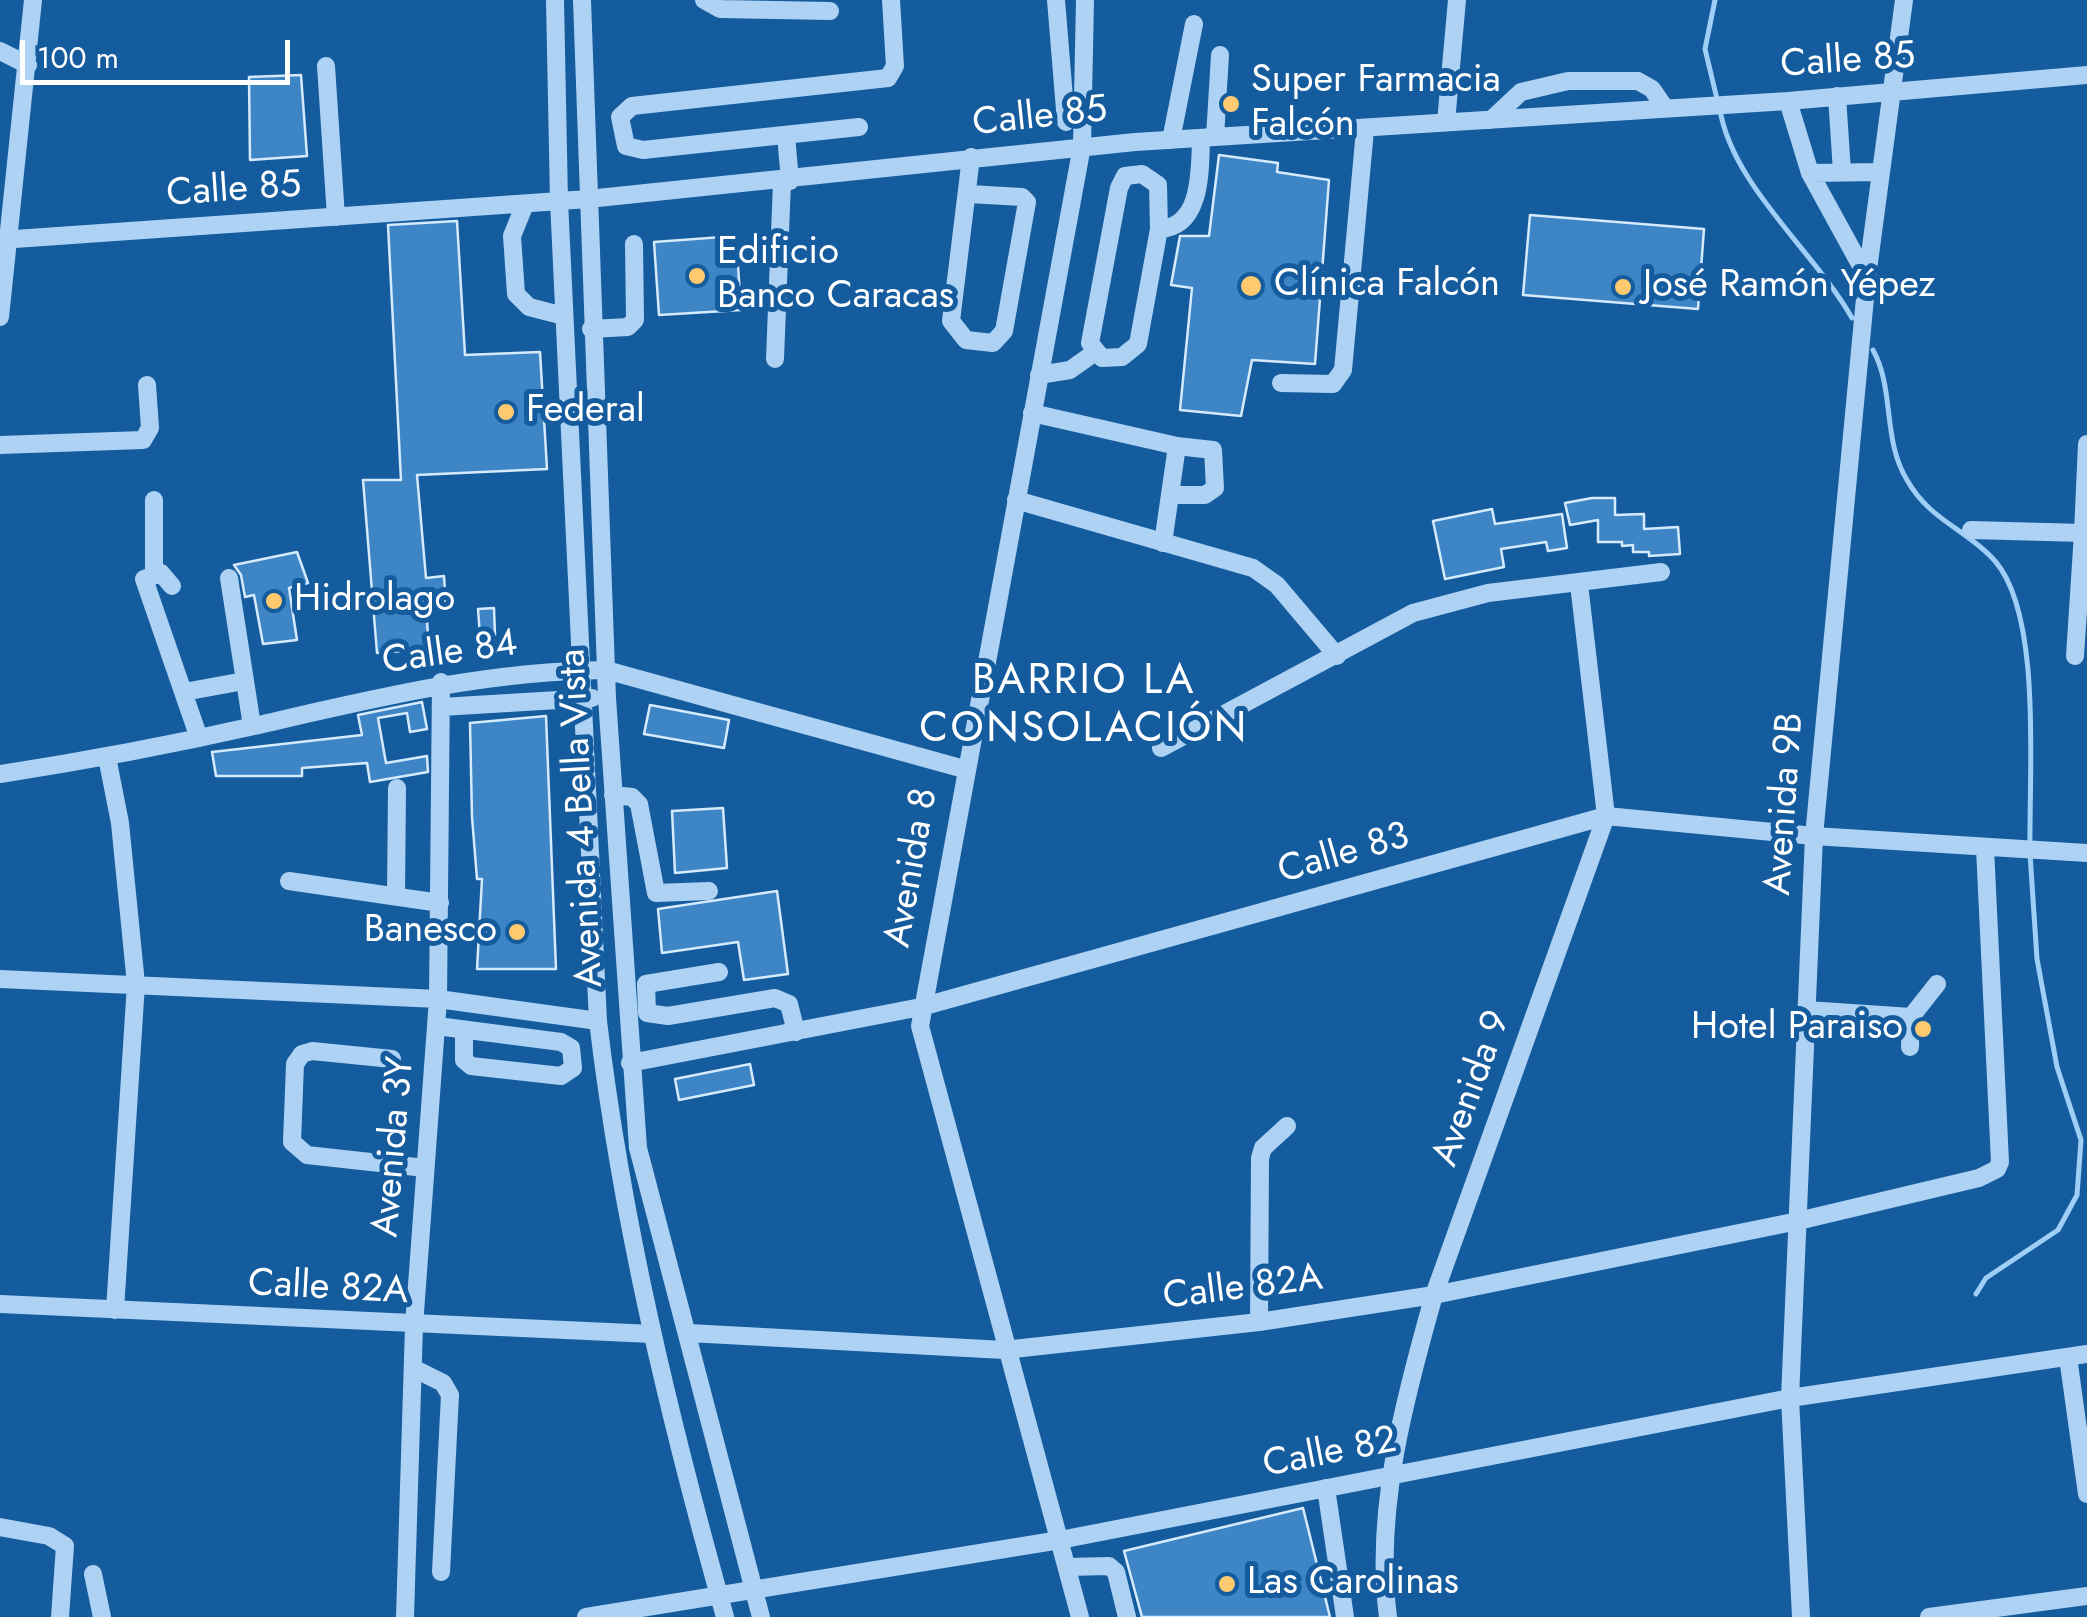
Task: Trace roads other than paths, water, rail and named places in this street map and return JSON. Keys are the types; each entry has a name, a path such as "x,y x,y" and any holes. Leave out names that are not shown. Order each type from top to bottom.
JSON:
{"street":[{"path":"0,317 4,240 33,0"},
{"name":"Avenida 4 Bella Vista","path":"555,0 580,699 598,1021 613,1145 652,1334 724,1617"},
{"name":"Avenida 4 Bella Vista","path":"582,0 606,670 638,1148 761,1617"},
{"path":"704,0 720,9 830,11"},
{"path":"859,127 634,149 621,140 620,116 632,106 888,78 895,66 891,0"},
{"path":"1056,0 1066,122"},
{"name":"Avenida 8","path":"1080,1617 1004,1350 920,1026 920,1007 1082,146 1085,0"},
{"path":"1446,122 1458,0"},
{"name":"Avenida 9B","path":"1801,1617 1790,1398 1814,836 1867,278 1888,92 1904,0"},
{"path":"1171,140 1194,24"},
{"path":"0,51 28,65"},
{"path":"1159,229 1176,226 1188,215 1208,138 1220,55"},
{"path":"326,66 336,217"},
{"name":"Calle 85","path":"4,240 588,199 786,181 1082,146 1364,130 2087,75"},
{"path":"1492,120 1521,92 1568,81 1638,81 1652,90 1664,108"},
{"path":"1837,96 1842,172"},
{"path":"1788,100 1810,174 1867,278"},
{"path":"1281,383 1333,384 1344,370 1364,130"},
{"path":"776,360 786,135"},
{"path":"970,194 1022,197 1027,202 1004,332 993,343 966,340 951,321 972,158"},
{"path":"1810,174 1879,172"},
{"path":"1039,375 1070,370 1094,353 1122,358 1138,344 1159,229 1158,184 1142,174 1125,176 1119,188 1090,338 1094,353"},
{"path":"525,204 512,236 516,294 528,307 564,316"},
{"path":"591,330 628,327 635,320 634,244"},
{"path":"0,445 143,440 150,428 147,385"},
{"path":"1032,413 1177,446 1213,450 1215,488 1206,494 1171,495"},
{"path":"2076,656 2087,444"},
{"path":"1163,542 1177,446"},
{"path":"154,500 154,572 144,584 198,738"},
{"path":"1016,500 1266,576 1336,656"},
{"path":"1971,530 2085,533"},
{"path":"154,572 166,576 172,586"},
{"path":"1161,748 1413,613 1488,593 1661,572"},
{"path":"229,578 252,726"},
{"name":"Avenida 9","path":"1388,1617 1382,1568 1411,1374 1434,1295 1606,816 1579,584"},
{"name":"Calle 84","path":"0,774 108,757 441,682 579,670 606,670 964,769"},
{"path":"184,692 244,681"},
{"name":"Avenida 3Y","path":"405,1617 414,1326 437,1026 441,682"},
{"name":"Calle 84","path":"441,707 608,698"},
{"path":"108,757 120,823 136,984 114,1310"},
{"path":"396,896 397,788"},
{"path":"614,794 639,804 656,893 709,892"},
{"name":"Calle 83","path":"630,1063 920,1007 1606,816 1814,836 2087,853"},
{"name":"Calle 82A","path":"689,1333 1004,1350 1260,1322 1434,1295 1798,1221 1980,1178 2000,1162 1985,848"},
{"path":"290,881 440,903"},
{"path":"720,972 646,984 647,1013 668,1016 775,998 789,1004 796,1032"},
{"path":"0,979 438,1000 598,1021"},
{"path":"1910,1046 1911,1016 1937,984"},
{"path":"1807,1010 1911,1016"},
{"path":"437,1026 566,1044 574,1057 572,1068 561,1076 471,1066 464,1060 464,1030"},
{"path":"392,1059 312,1051 302,1054 295,1064 292,1142 307,1155 425,1168"},
{"path":"1260,1322 1260,1158 1263,1148 1287,1126"},
{"name":"Calle 82A","path":"0,1304 652,1334"},
{"path":"2078,1355 2087,1494"},
{"name":"Calle 82","path":"586,1617 1060,1540 1790,1398 2078,1355"},
{"path":"413,1368 443,1383 450,1395 441,1572"},
{"path":"1326,1488 1346,1617"},
{"path":"0,1527 49,1536 65,1546 60,1617"},
{"path":"1067,1567 1109,1566 1116,1572 1127,1617"},
{"path":"93,1574 102,1617"},
{"path":"1929,1617 2087,1596"}],"waterway":[{"path":"1715,0 1705,49 1717,99"},
{"path":"1720,110 1728,138 1757,192 1852,318"},
{"path":"1873,350 1884,381 1894,448 1907,480 1927,506 1995,561 2010,586 2020,618 2030,696 2030,843"},
{"path":"1976,1294 1986,1278 2058,1230 2077,1195 2081,1140 2057,1067 2037,959 2030,854"}],"place":[{"name":"Super Farmacia Falcón","path":"1231,104"},
{"name":"Edificio Banco Caracas","path":"697,276"},
{"name":"Clínica Falcón","path":"1251,286"},
{"name":"José Ramón Yépez","path":"1623,287"},
{"name":"Federal","path":"506,412"},
{"name":"Hidrolago","path":"274,601"},
{"name":"Banesco","path":"517,932"},
{"name":"Hotel Paraiso","path":"1923,1029"},
{"name":"Las Carolinas","path":"1227,1584"}],"district":[{"name":"BARRIO LA CONSOLACIÓN","path":"1084,707"}]}
